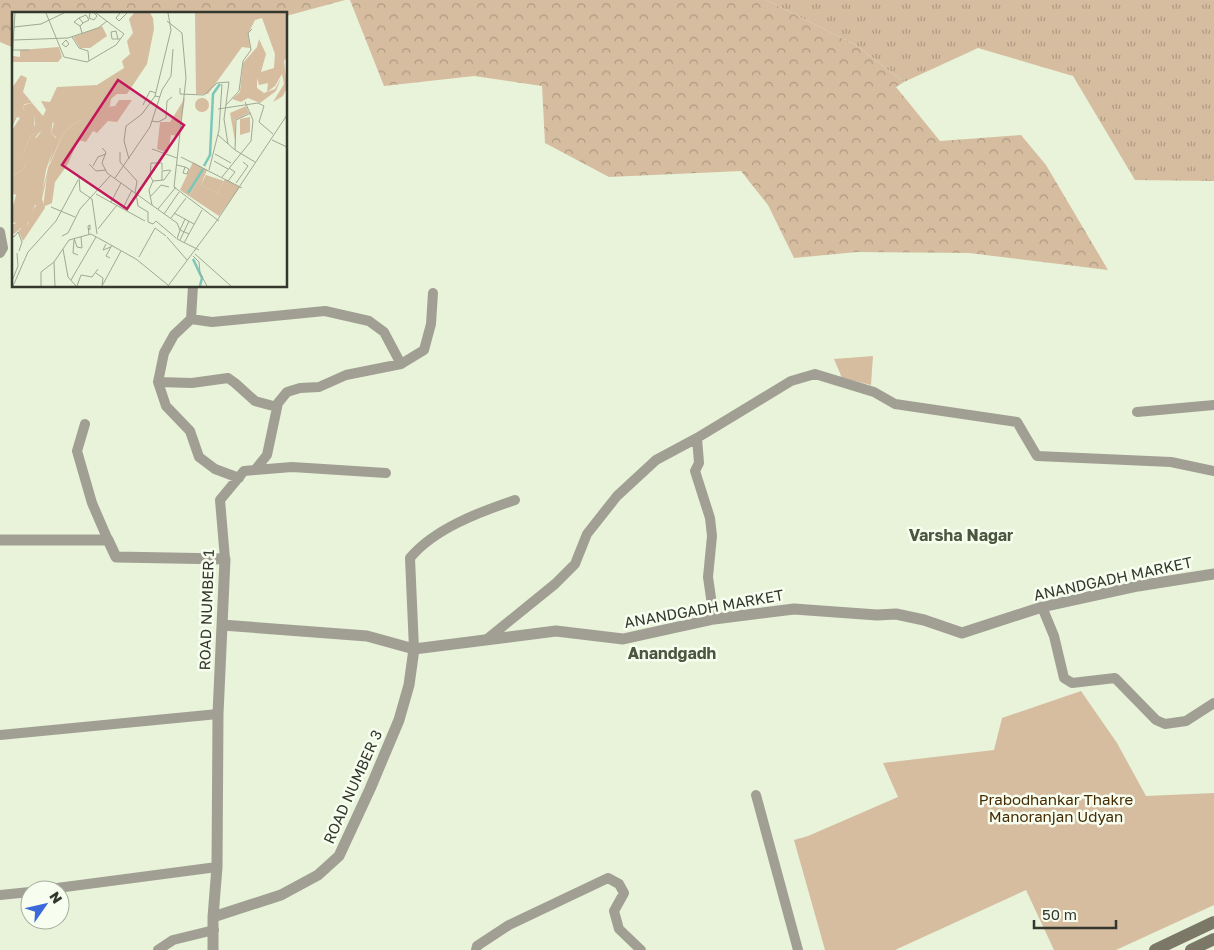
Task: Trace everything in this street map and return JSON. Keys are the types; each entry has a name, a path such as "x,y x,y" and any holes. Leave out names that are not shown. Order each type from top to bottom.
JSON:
{"main road":[{"path":"1155,950 1214,922"},
{"path":"1191,950 1214,939"}],"street":[{"path":"0,232 3,248 0,253"},
{"path":"192,288 190,319 174,336 164,353 158,382 166,406 190,431 199,457 215,469 240,478"},
{"path":"158,382 192,383 228,378 254,401 277,407 287,392 300,388 319,387 346,376 401,364 424,350 431,324 434,293"},
{"path":"190,319 212,322 325,311 369,321 384,332 401,364"},
{"path":"486,640 555,584 575,564 587,534 617,496 656,460 697,438 791,380 815,374 874,392 895,404 1017,422 1037,456 1171,462 1214,471"},
{"path":"1137,412 1214,405"},
{"name":"ROAD NUMBER 1","path":"213,917 217,867 218,714 225,559 220,500 244,471 255,470 267,455 277,407"},
{"path":"85,424 77,451 92,503 116,557 225,559"},
{"path":"697,438 699,463 695,471 710,518 712,536 708,577 714,620"},
{"path":"255,470 292,467 386,474"},
{"path":"414,649 410,558 420,547 455,525 481,511 515,500"},
{"path":"0,540 108,540"},
{"name":"ANANDGADH MARKET","path":"222,625 368,636 414,649 556,631 623,640 714,620 794,609 877,615 896,614 924,620 962,633 1042,607 1138,586 1214,574"},
{"path":"1042,607 1054,636 1064,678 1072,683 1115,678 1156,720 1165,724 1186,721 1214,703"},
{"name":"ROAD NUMBER 3","path":"213,917 281,895 318,875 339,856 399,720 408,685 414,649"},
{"path":"0,736 218,714"},
{"path":"756,795 798,950"},
{"path":"70,886 217,867"},
{"path":"476,950 477,946 509,925 608,878 619,884 624,892 614,911 619,929 640,950"},
{"path":"0,896 20,893"},
{"path":"213,917 213,950"},
{"path":"158,950 173,940 214,930"}],"green space":[{"path":"0,0 345,0 288,15 288,12 12,12 12,47 0,42"},
{"path":"350,0 766,0 856,45 904,82 896,87 940,141 1021,135 1046,165 1108,270 969,253 857,252 794,258 768,205 741,171 609,177 545,143 542,86 474,76 384,86"},
{"path":"766,0 1214,0 1214,181 1135,180 1073,76 978,48 904,82 856,45"},
{"path":"873,356 871,385 842,378 834,359"},
{"name":"Prabodhankar Thakre Manoranjan Udyan","path":"1081,691 1117,743 1146,796 1214,793 1214,905 1116,950 1054,950 1026,890 895,950 825,950 794,840 808,836 898,797 883,763 994,750 1002,718"}],"district":[{"name":"Varsha Nagar","path":"961,535"},
{"name":"Anandgadh","path":"672,653"}]}
